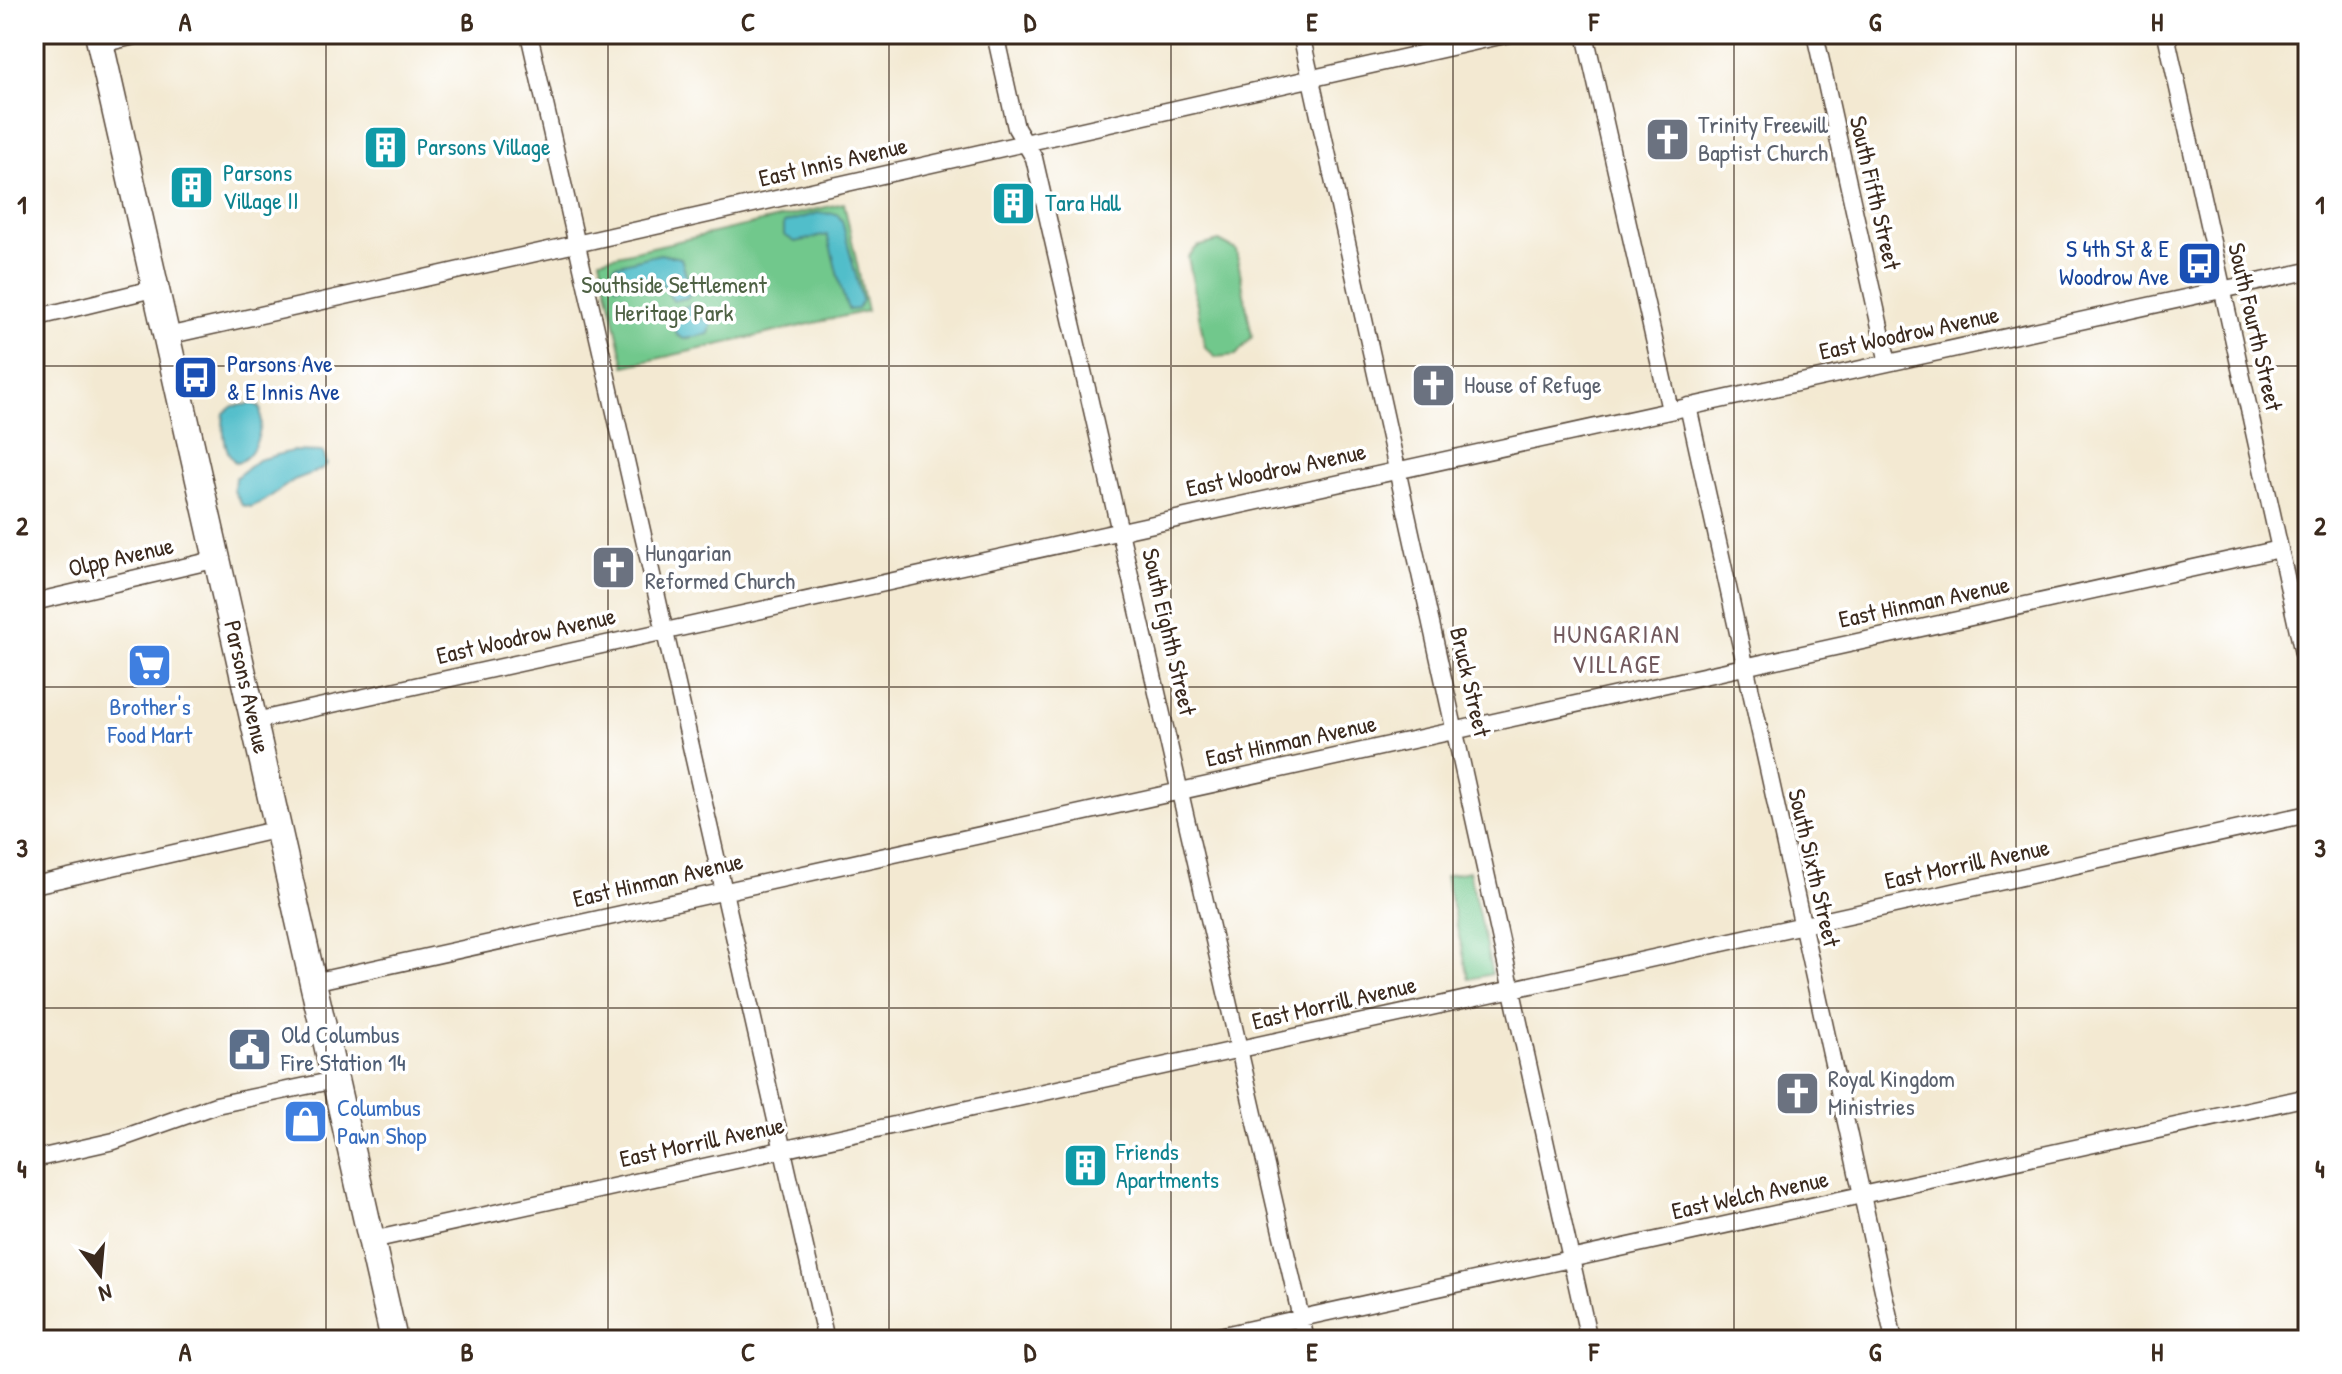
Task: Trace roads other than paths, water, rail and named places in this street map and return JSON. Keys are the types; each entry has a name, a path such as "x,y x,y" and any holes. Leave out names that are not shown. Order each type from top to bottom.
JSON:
{"main road":[{"name":"Parsons Avenue","path":"100,39 394,1340"}],"street":[{"path":"100,39 143,34"},
{"path":"529,34 826,1340"},
{"name":"South Eighth Street","path":"995,34 1016,128 1034,158 1306,1340"},
{"name":"Bruck Street","path":"1301,34 1589,1340"},
{"name":"East Innis Avenue","path":"167,336 1509,34"},
{"path":"1585,34 1670,410"},
{"name":"South Fifth Street","path":"1815,34 1888,363"},
{"name":"South Fourth Street","path":"2166,34 2308,676"},
{"name":"East Woodrow Avenue","path":"255,721 1398,468 2308,271"},
{"path":"34,318 157,288"},
{"name":"South Sixth Street","path":"1688,406 1894,1340"},
{"name":"East Hinman Avenue","path":"313,982 2280,549"},
{"name":"Olpp Avenue","path":"34,602 218,559"},
{"name":"East Morrill Avenue","path":"372,1240 2308,814"},
{"path":"34,885 279,829"},
{"path":"34,1159 114,1141 216,1105 335,1080"},
{"name":"East Welch Avenue","path":"1201,1340 2308,1097"}],"water":[{"path":"818,213 837,214 842,221 862,300 857,309 849,310 846,305 827,235 795,242 784,235 784,223"},
{"path":"660,254 681,258 691,291 687,298 673,301 659,279 616,286 611,274 615,265"},
{"path":"691,305 694,317 712,321 709,334 684,339 677,335 671,312"},
{"path":"253,404 260,407 261,415 257,440 249,454 237,463 227,448 224,413 233,406"},
{"path":"292,451 323,452 327,464 323,469 294,480 264,501 251,507 242,505 234,491 235,478 258,460"}],"place":[{"name":"Trinity Freewill Baptist Church","path":"1667,139"},
{"name":"Parsons Village","path":"386,147"},
{"name":"Parsons Village II","path":"192,187"},
{"name":"Tara Hall","path":"1014,203"},
{"name":"S 4th St & E Woodrow Ave","path":"2200,263"},
{"name":"Parsons Ave & E Innis Ave","path":"196,378"},
{"name":"House of Refuge","path":"1433,385"},
{"name":"Hungarian Reformed Church","path":"614,567"},
{"name":"Brother's Food Mart","path":"150,665"},
{"name":"Old Columbus Fire Station 14","path":"250,1049"},
{"name":"Royal Kingdom Ministries","path":"1797,1093"},
{"name":"Columbus Pawn Shop","path":"306,1122"},
{"name":"Friends Apartments","path":"1085,1166"}],"district":[{"name":"HUNGARIAN VILLAGE","path":"1617,649"}],"park label":[{"name":"Southside Settlement Heritage Park","path":"674,299"}]}
